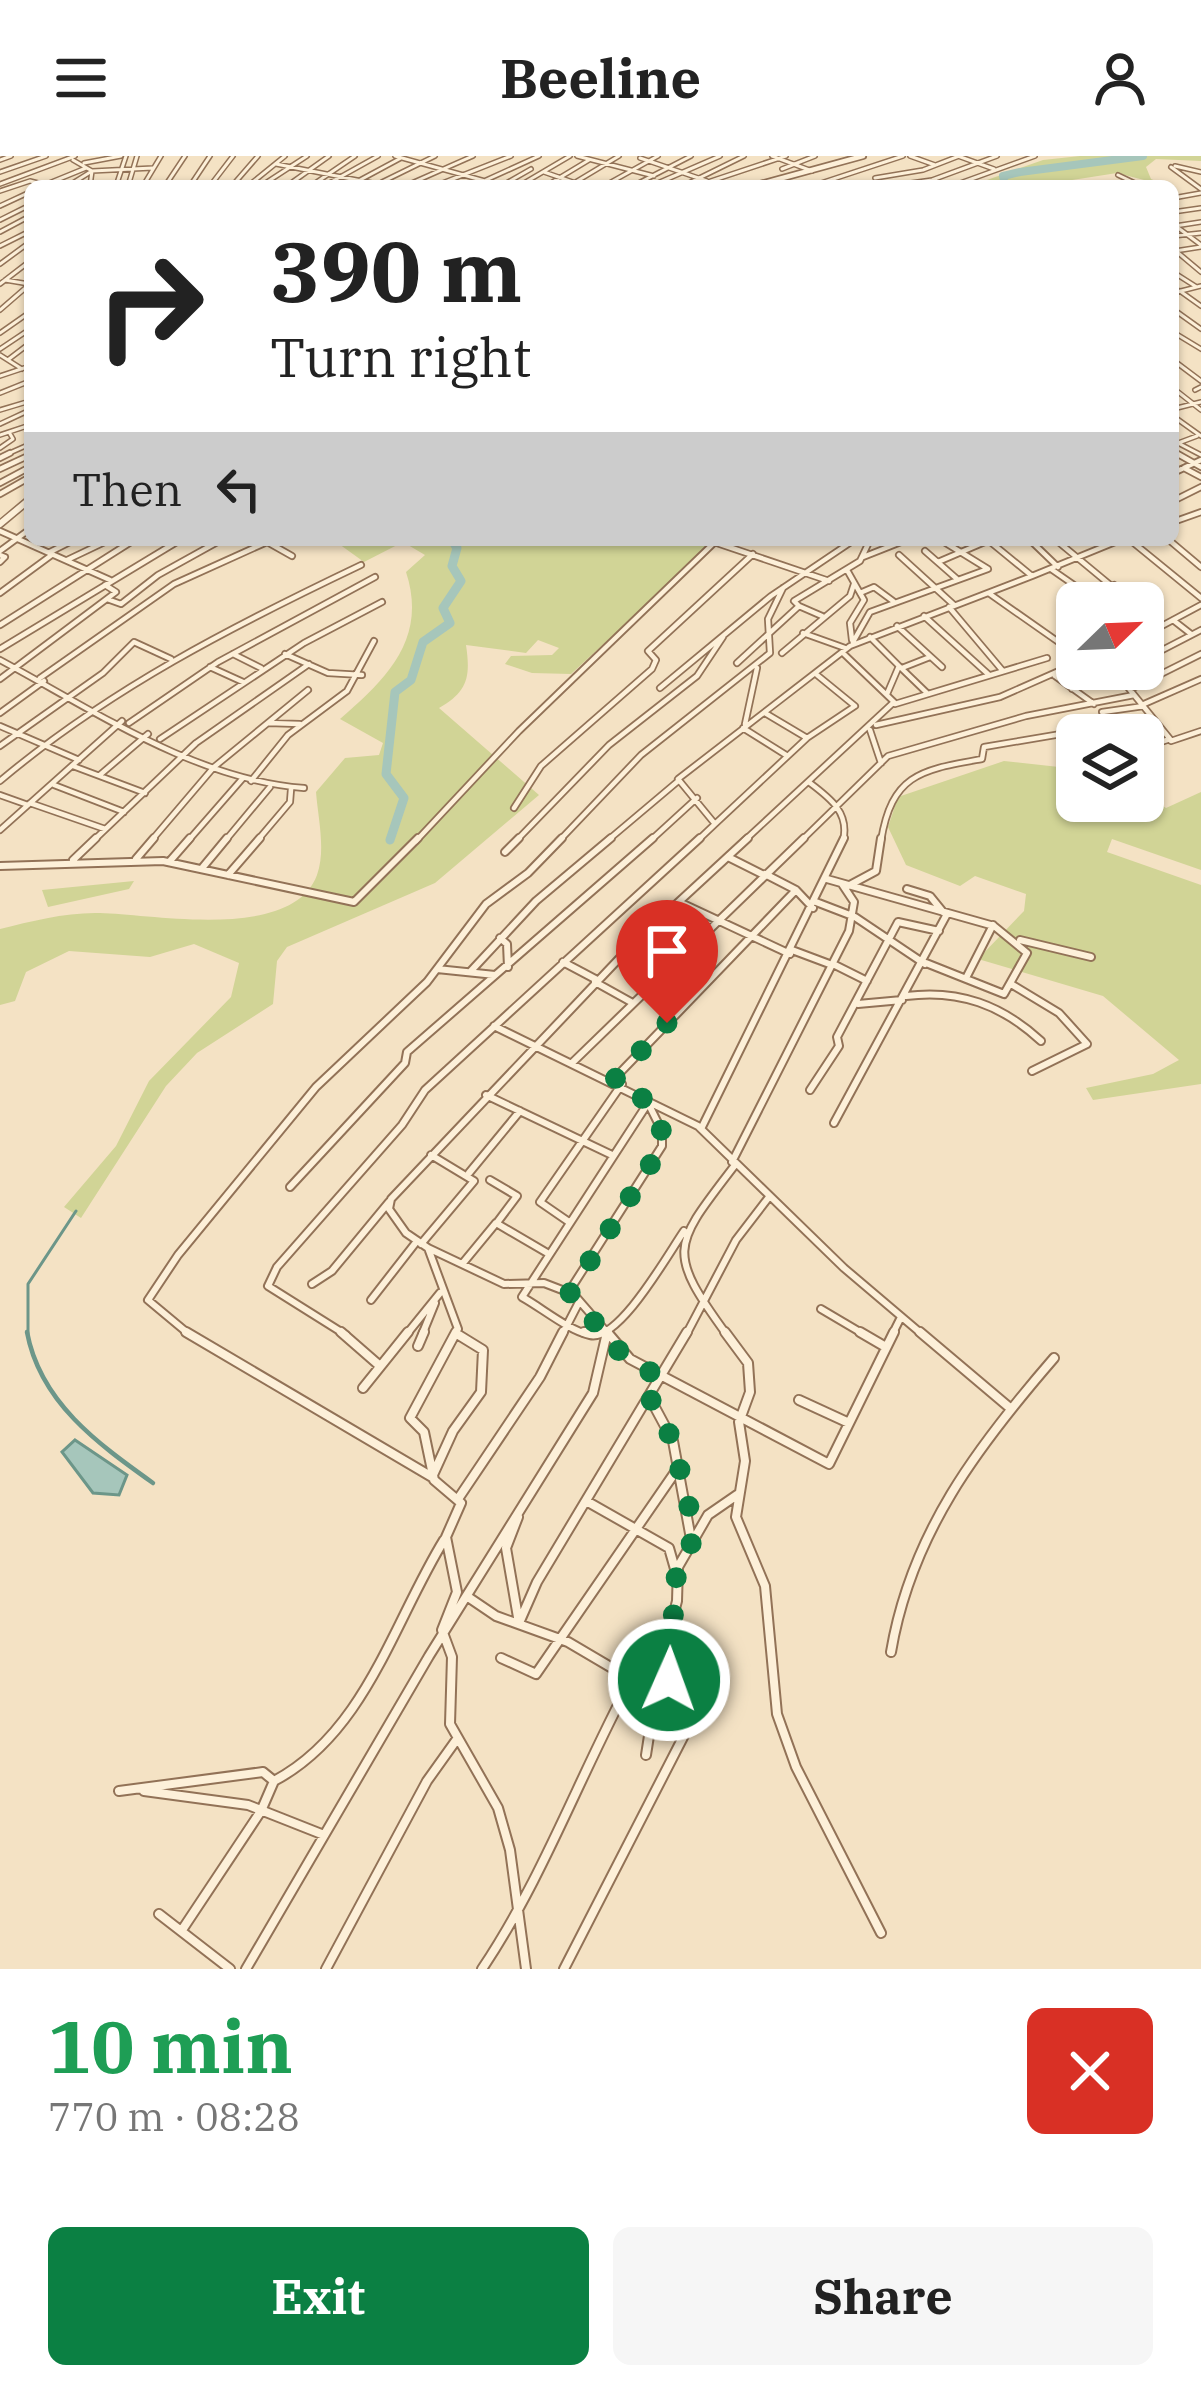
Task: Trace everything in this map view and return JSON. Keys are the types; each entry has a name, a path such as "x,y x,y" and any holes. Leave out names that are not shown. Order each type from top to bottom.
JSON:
{"street":[{"path":"11,156 0,166 8,170 46,156"},
{"path":"56,180 124,156"},
{"path":"117,180 124,156"},
{"path":"129,180 137,156"},
{"path":"146,180 161,156"},
{"path":"215,180 233,156"},
{"path":"256,180 285,156"},
{"path":"270,180 307,156"},
{"path":"295,180 328,156"},
{"path":"320,180 355,156"},
{"path":"335,180 378,156"},
{"path":"360,180 400,156 482,180"},
{"path":"386,180 436,156"},
{"path":"418,180 473,156"},
{"path":"450,180 511,156"},
{"path":"487,180 539,156"},
{"path":"530,180 574,156 654,176"},
{"path":"579,180 619,156"},
{"path":"616,180 658,156"},
{"path":"646,180 690,156"},
{"path":"665,180 720,156"},
{"path":"693,180 744,156"},
{"path":"772,156 812,171"},
{"path":"790,174 782,169 815,156"},
{"path":"777,180 863,156"},
{"path":"831,180 907,156 978,178"},
{"path":"926,161 937,156"},
{"path":"875,178 958,156 998,170"},
{"path":"916,180 997,156"},
{"path":"972,180 1032,156"},
{"path":"0,187 72,157 86,167 153,168"},
{"path":"237,180 257,157 367,180"},
{"path":"623,167 642,157 704,180"},
{"path":"556,180 592,158"},
{"path":"719,180 783,158"},
{"path":"1201,176 1170,166 1201,191"},
{"path":"74,180 86,167"},
{"path":"86,167 89,180"},
{"path":"512,180 531,169"},
{"path":"544,172 566,180"},
{"path":"1118,175 1128,180"},
{"path":"1190,181 1201,176"},
{"path":"1179,235 1200,226"},
{"path":"1179,228 1200,247"},
{"path":"0,310 24,289"},
{"path":"22,369 0,352 24,334"},
{"path":"9,358 22,350"},
{"path":"0,376 22,369"},
{"path":"1179,393 1201,410"},
{"path":"1179,410 1201,402"},
{"path":"0,435 24,426"},
{"path":"0,448 13,439 9,432"},
{"path":"1179,448 1193,464"},
{"path":"1179,470 1201,461"},
{"path":"3,464 24,474"},
{"path":"1184,468 1201,477"},
{"path":"0,483 24,470"},
{"path":"24,506 0,528 24,539"},
{"path":"0,556 24,532"},
{"path":"0,679 116,592 41,546"},
{"path":"0,592 63,546"},
{"path":"67,560 96,546"},
{"path":"0,626 123,546"},
{"path":"107,599 121,604 211,546"},
{"path":"0,713 175,584 234,562 259,546"},
{"path":"275,546 292,556"},
{"path":"0,866 73,860 169,862 354,902 371,891 482,767 708,546"},
{"path":"728,546 829,581"},
{"path":"660,688 783,588 845,546"},
{"path":"863,556 867,546"},
{"path":"822,616 794,601 863,556 888,546"},
{"path":"849,647 870,612 988,569 954,546"},
{"path":"938,562 976,546"},
{"path":"996,546 1033,577"},
{"path":"1035,546 1072,582"},
{"path":"1063,546 1110,582"},
{"path":"470,972 500,938 632,816 849,647 1106,546"},
{"path":"1137,546 1201,602 1164,625"},
{"path":"1176,546 1200,566"},
{"path":"0,649 168,547"},
{"path":"925,550 957,579"},
{"path":"514,808 542,766 652,670 656,660 648,651 753,554"},
{"path":"899,555 935,586 1002,670"},
{"path":"0,782 46,743 172,660 250,615 361,565"},
{"path":"847,570 864,600 850,625 849,647"},
{"path":"0,830 126,722 232,654 375,577"},
{"path":"782,653 850,596 854,584"},
{"path":"182,1930 262,1809 274,1781 313,1762 363,1689 460,1507 458,1499 432,1477 204,1348 148,1300 178,1255 316,1087 437,969 486,904 528,872 641,755 770,653 764,638 775,597 783,588"},
{"path":"860,593 875,588 894,602"},
{"path":"990,594 1056,643"},
{"path":"131,595 146,605"},
{"path":"159,739 285,654 382,602"},
{"path":"736,663 799,606"},
{"path":"924,616 989,675"},
{"path":"1173,620 1201,639"},
{"path":"897,626 942,668"},
{"path":"1164,649 1201,630"},
{"path":"312,1284 334,1269 431,1155 596,981 892,705 894,700 849,647 803,633"},
{"path":"505,852 609,745 698,676 723,637"},
{"path":"870,637 927,693"},
{"path":"169,862 300,724 338,704 363,675 374,640"},
{"path":"0,746 136,641 172,660"},
{"path":"232,654 263,669"},
{"path":"285,654 328,674 363,675"},
{"path":"572,1063 896,752 1133,692 1201,654"},
{"path":"887,694 900,667 930,657"},
{"path":"892,705 1047,658"},
{"path":"0,659 214,766 270,787 304,788"},
{"path":"73,860 188,752 309,664"},
{"path":"744,727 758,664"},
{"path":"211,668 243,682"},
{"path":"380,1366 362,1346 284,1300 268,1286 268,1279 402,1125 420,1096 807,738 856,705 817,675"},
{"path":"873,727 962,707 1054,676"},
{"path":"1102,712 1143,705 1201,679"},
{"path":"135,860 214,766 308,690"},
{"path":"1073,690 1094,704"},
{"path":"1133,692 1169,742"},
{"path":"765,712 807,738"},
{"path":"268,723 300,724"},
{"path":"0,726 46,743 99,776 145,793"},
{"path":"744,727 787,756"},
{"path":"873,727 869,742 881,763"},
{"path":"1164,743 1201,731"},
{"path":"99,776 148,734"},
{"path":"845,885 876,871 886,808 909,778 939,766 978,760 984,747 1056,735"},
{"path":"677,782 697,797 715,824"},
{"path":"701,1129 815,904 846,829 837,804 810,783"},
{"path":"52,784 124,812"},
{"path":"202,869 270,787"},
{"path":"228,875 290,802 292,789"},
{"path":"0,795 105,829"},
{"path":"290,1187 406,1063 407,1052 697,797"},
{"path":"730,858 815,904 854,917 926,963 1004,994 1027,953 1017,940"},
{"path":"826,879 992,926 1017,940 1091,957"},
{"path":"246,1969 466,1596 593,1393 606,1336 621,1322 733,1164 854,917 854,902 845,885"},
{"path":"908,889 930,896 946,914"},
{"path":"569,1222 540,1202 617,1082 748,939 800,892"},
{"path":"681,903 748,939 833,964 868,982"},
{"path":"834,1123 926,963 946,914"},
{"path":"810,1090 901,920 939,931"},
{"path":"966,978 992,926"},
{"path":"500,938 507,944 508,967"},
{"path":"563,962 631,1002"},
{"path":"437,969 499,974"},
{"path":"1011,984 1059,1013 1087,1044 1032,1071"},
{"path":"858,1004 945,992 981,1002 1022,1023 1041,1041"},
{"path":"494,1026 617,1082 701,1129 901,1318 1010,1408"},
{"path":"486,1095 612,1155"},
{"path":"606,1336 589,1335 522,1297 647,1101"},
{"path":"570,1293 662,1146 662,1130 647,1101"},
{"path":"468,1173 520,1111"},
{"path":"371,1300 472,1184 468,1173 431,1155"},
{"path":"463,1264 518,1196 490,1180"},
{"path":"519,1623 651,1400 736,1240 769,1197"},
{"path":"389,1202 398,1224 422,1245 504,1284 527,1283 570,1293 606,1336 662,1380 826,1464 834,1460 901,1318"},
{"path":"496,1224 549,1254"},
{"path":"686,1228 686,1279 748,1360 750,1392 739,1418 745,1461 736,1517 765,1586 777,1714 796,1767 881,1933"},
{"path":"418,1346 443,1281 422,1245"},
{"path":"432,1477 484,1381 482,1349 457,1334 438,1296"},
{"path":"363,1388 438,1296"},
{"path":"458,1499 540,1377 578,1304"},
{"path":"821,1310 884,1346"},
{"path":"432,1477 424,1432 410,1415 457,1334"},
{"path":"891,1652 915,1561 942,1499 1054,1358"},
{"path":"651,1400 673,1441 692,1542"},
{"path":"799,1400 848,1423"},
{"path":"501,1658 533,1675 678,1468"},
{"path":"676,1572 717,1505 737,1495"},
{"path":"519,1623 506,1548 524,1501"},
{"path":"588,1502 669,1549 676,1572 679,1590 664,1651 669,1680 653,1710 646,1755"},
{"path":"446,1537 456,1586 443,1639 452,1657 449,1715 457,1739 497,1808 510,1850 526,1969"},
{"path":"456,1586 496,1616 556,1636 663,1698"},
{"path":"482,1969 517,1917 575,1785 631,1679"},
{"path":"564,1969 696,1712"},
{"path":"326,1969 427,1781 457,1739"},
{"path":"119,1792 263,1772 274,1781"},
{"path":"140,1790 262,1809 324,1835"},
{"path":"159,1914 230,1969"}],"green space":[{"path":"1201,156 1201,161 1156,159 1146,167 1153,180 1117,173 1072,180 987,180 1043,160"},
{"path":"342,546 395,546 364,562"},
{"path":"410,546 710,546 571,674 532,673 505,664 511,656 552,655 559,648 538,640 526,653 466,645 465,683 439,708 539,795 435,883 287,947 277,961 273,1004 197,1053 166,1086 81,1218 64,1207 116,1146 149,1081 231,997 239,963 194,944 150,957 69,951 26,972 15,1001 0,1005 0,929 88,913 219,920 251,917 303,896 320,865 316,792 345,758 379,755 383,743 340,719 373,689 398,656 411,618 406,572 425,555"},
{"path":"1004,761 1056,767 1056,822 1164,822 1164,807 1201,792 1201,870 1112,839 1107,852 1201,885 1201,1084 1093,1100 1086,1088 1153,1074 1179,1060 1103,996 978,959 1024,911 1026,894 975,876 960,886 906,865 888,827 898,797"},
{"path":"134,881 129,889 48,907 42,890"}],"water":[{"path":"75,1440 127,1475 119,1495 93,1493 62,1452"}],"waterway":[{"path":"1004,180 1003,176 1020,172 1143,156"},
{"path":"390,840 404,798 386,774 395,692 411,680 423,642 450,623 443,608 461,581 452,566 456,546"},
{"path":"28,1335 28,1284 76,1211"},
{"path":"27,1332 44,1380 58,1400 92,1436 153,1483"}],"route":[{"path":"667,1023 613,1081 646,1099 664,1141 620,1205 570,1293 618,1350 662,1380 651,1400 673,1441 692,1542 676,1572 677,1601 664,1651 669,1680"}]}
